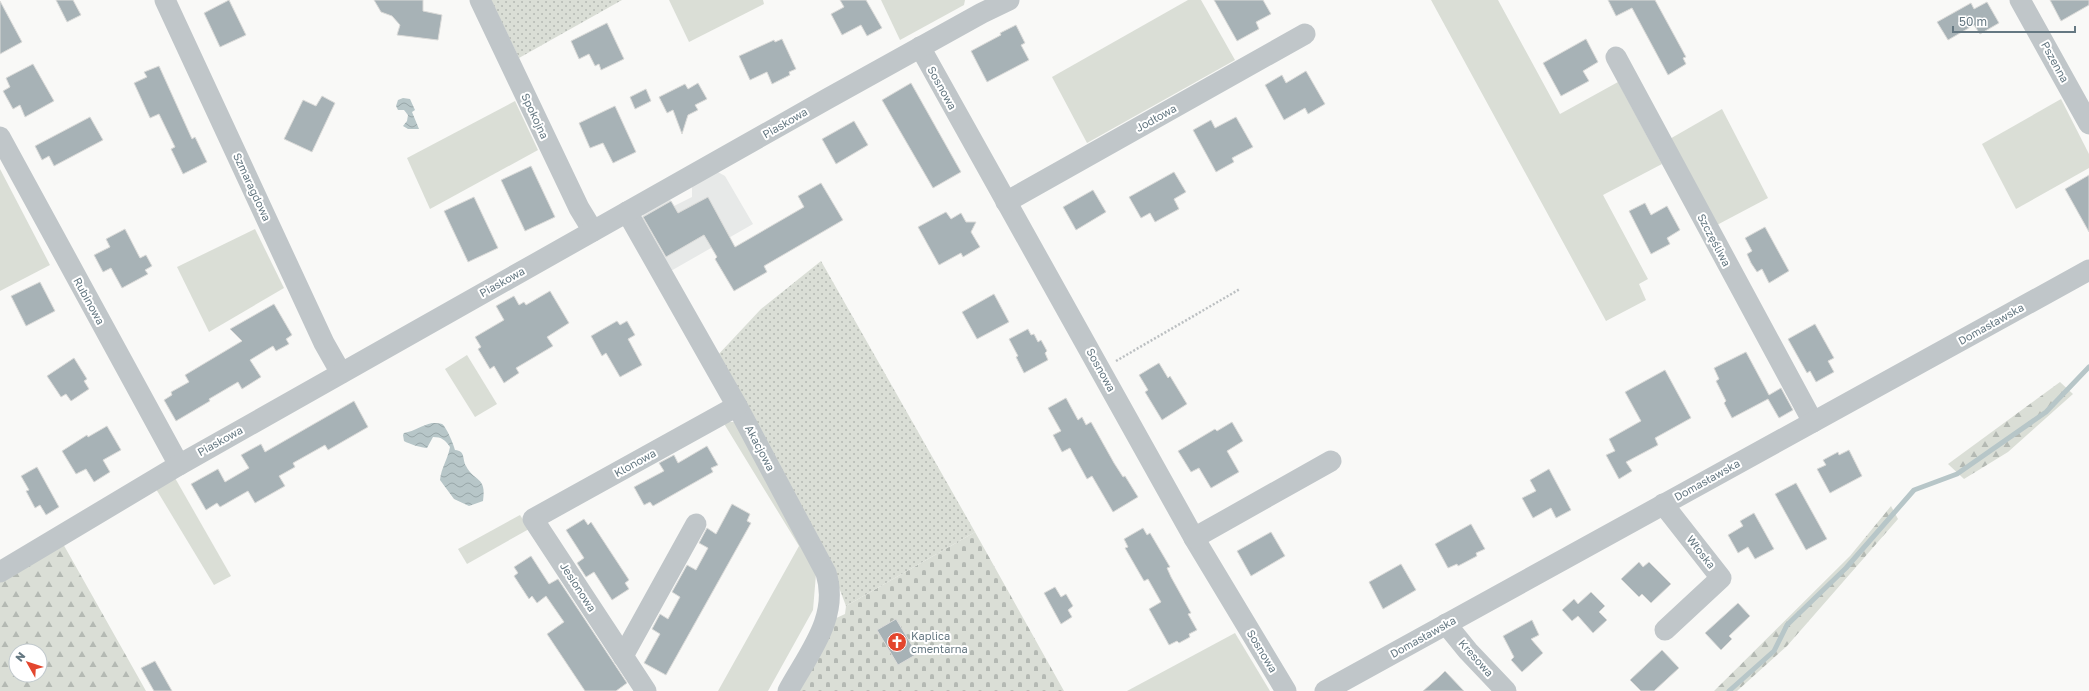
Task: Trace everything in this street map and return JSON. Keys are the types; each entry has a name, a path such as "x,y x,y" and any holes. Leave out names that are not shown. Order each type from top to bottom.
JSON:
{"street":[{"name":"Szmaragdowa","path":"165,0 324,343 341,373"},
{"name":"Spokojna","path":"480,0 579,208 593,231"},
{"name":"Piaskowa","path":"0,572 179,465 920,47 981,6 1009,0"},
{"name":"Pszenna","path":"2020,0 2089,124"},
{"name":"Jodłowa","path":"1006,202 1305,34"},
{"name":"Sosnowa","path":"920,47 1194,538 1286,691"},
{"name":"Szczęśliwa","path":"1616,57 1812,422"},
{"name":"Rubinowa","path":"0,137 179,465"},
{"name":"Akacjowa","path":"627,212 737,406 826,573 830,588 830,606 824,626 788,691"},
{"name":"Domasławska","path":"1325,691 2089,270"},
{"name":"Klonowa","path":"533,519 737,406"},
{"path":"1194,538 1331,461"},
{"name":"Włoska","path":"1663,504 1721,578 1665,630"},
{"name":"Jesionowa","path":"533,519 646,691"},
{"path":"623,656 696,524"},
{"name":"Kresowa","path":"1446,624 1468,652 1506,691"}],"path":[{"path":"1100,370 1240,289"}],"shaded area":[{"path":"716,171 725,176 753,224 669,272 640,222 645,210 668,197 674,206 692,197 692,185"}],"green space":[{"path":"491,0 622,0 519,58"},
{"path":"669,0 763,0 764,4 689,42"},
{"path":"881,0 965,0 964,5 900,40"},
{"path":"1188,0 1201,0 1235,60 1087,143 1052,77"},
{"path":"1431,0 1498,0 1560,114 1618,82 1662,164 1603,195 1648,279 1639,284 1646,300 1606,321"},
{"path":"2061,99 2089,154 2089,168 2016,209 1982,144"},
{"path":"515,101 538,150 430,209 407,158"},
{"path":"1722,109 1768,198 1715,226 1668,140"},
{"path":"0,169 50,265 0,291"},
{"path":"255,229 284,288 209,332 177,267"},
{"path":"821,261 975,532 846,606 829,561 716,357 761,309"},
{"path":"467,355 497,404 475,417 445,369"},
{"path":"2060,382 2073,394 2008,452 1964,479 1948,464"},
{"path":"723,422 735,422 816,574 813,610 768,691 718,691 799,546"},
{"path":"175,478 231,576 214,585 156,489"},
{"path":"1891,506 1898,519 1787,646 1737,691 1714,691 1850,556"},
{"path":"520,515 529,529 467,564 458,549"},
{"path":"975,532 1064,691 795,691 832,620 845,614 846,606"},
{"path":"62,542 146,691 0,691 0,579"},
{"path":"1235,633 1270,691 1127,691"}],"water":[{"path":"403,98 410,99 415,110 412,112 419,129 408,129 403,126 407,121 408,115 404,110 398,110 396,106 398,100"},
{"path":"432,423 440,423 446,428 455,450 461,452 469,471 481,483 484,493 483,501 469,506 454,499 440,480 450,447 443,439 433,437 427,448 416,446 404,441 404,433"}],"building":[{"path":"56,0 73,0 81,15 67,22"},
{"path":"229,0 246,35 220,47 204,13"},
{"path":"374,0 423,0 423,11 442,15 438,40 397,35 400,25 392,16 381,12"},
{"path":"840,0 866,0 882,28 867,36 861,25 842,35 831,14 844,7"},
{"path":"1214,0 1263,0 1271,14 1256,22 1259,29 1237,41"},
{"path":"1608,0 1655,0 1686,57 1683,58 1686,64 1668,75 1632,8 1616,16"},
{"path":"2050,0 2089,0 2089,5 2061,21"},
{"path":"0,1 22,42 0,54"},
{"path":"1987,2 1999,23 1980,34 1974,25 1948,40 1937,22 1971,3 1974,9"},
{"path":"607,23 624,59 601,70 599,64 595,66 589,54 579,59 571,41"},
{"path":"1016,25 1025,43 1021,45 1029,60 987,82 971,51"},
{"path":"782,39 796,69 789,72 790,75 772,84 767,72 750,80 739,56 774,40 775,42"},
{"path":"1586,39 1598,62 1583,71 1589,81 1561,96 1543,63"},
{"path":"33,64 54,101 25,117 20,105 13,109 3,91 10,87 6,78"},
{"path":"159,66 192,139 195,137 207,162 183,174 171,149 175,147 159,114 150,118 134,83 147,77 144,72"},
{"path":"1306,71 1325,104 1308,114 1305,108 1284,120 1265,85 1282,75 1286,83"},
{"path":"698,83 707,99 695,105 698,110 688,115 682,134 673,110 667,113 659,97 685,84 688,89"},
{"path":"911,83 961,172 933,188 882,100"},
{"path":"646,89 651,101 635,109 630,97"},
{"path":"322,96 335,103 312,152 284,139 303,100 316,106"},
{"path":"615,106 636,152 613,163 603,143 590,148 579,123"},
{"path":"90,117 103,140 54,166 49,156 42,160 35,146"},
{"path":"1236,117 1253,147 1232,158 1234,162 1216,172 1193,130 1211,120 1215,128"},
{"path":"854,121 868,145 836,164 822,139"},
{"path":"531,166 555,217 525,231 501,180"},
{"path":"1174,172 1186,192 1174,199 1179,209 1155,222 1150,213 1141,218 1129,197"},
{"path":"2089,175 2089,232 2065,189"},
{"path":"821,183 843,220 764,266 767,272 734,291 715,259 717,257 704,235 666,257 643,217 671,201 678,213 708,197 735,247 804,207 798,196"},
{"path":"1093,190 1106,212 1076,230 1063,207"},
{"path":"474,197 498,248 468,262 444,211"},
{"path":"1645,203 1651,215 1667,206 1680,230 1667,238 1670,244 1651,254 1629,211"},
{"path":"946,212 951,219 961,213 966,222 976,222 971,232 980,247 963,257 961,253 939,265 918,227"},
{"path":"1765,227 1789,271 1769,283 1762,269 1757,272 1751,263 1747,254 1752,251 1745,238"},
{"path":"125,229 140,258 146,255 152,266 145,270 148,274 122,288 111,268 103,272 94,255 110,247 106,239"},
{"path":"40,282 55,311 26,326 11,296"},
{"path":"550,291 569,323 547,337 553,346 516,368 519,373 504,383 494,366 490,369 478,349 481,347 475,337 504,320 496,306 514,296 519,305 524,302 526,305"},
{"path":"994,294 1009,322 977,339 962,312"},
{"path":"274,304 292,335 286,339 289,344 276,351 273,346 250,360 261,377 242,389 238,382 176,421 164,400 172,395 171,392 189,382 185,375 242,341 230,329"},
{"path":"617,321 620,325 627,321 635,335 628,339 642,365 620,377 606,353 602,356 591,336"},
{"path":"1815,324 1834,358 1828,361 1834,372 1816,382 1810,371 1807,373 1788,339"},
{"path":"1028,329 1031,335 1034,334 1038,342 1041,340 1047,351 1045,353 1048,360 1024,373 1016,357 1018,356 1009,339"},
{"path":"1746,352 1769,395 1781,388 1793,410 1779,418 1768,399 1732,418 1724,403 1726,401 1716,381 1719,379 1714,368"},
{"path":"74,358 87,379 84,381 89,389 71,401 66,394 61,397 47,376"},
{"path":"1159,363 1168,378 1170,376 1187,404 1162,420 1145,392 1148,390 1139,375"},
{"path":"1665,370 1691,418 1655,438 1658,445 1626,462 1632,471 1619,479 1606,455 1615,451 1609,439 1641,421 1625,392"},
{"path":"1066,398 1078,420 1082,417 1086,425 1091,422 1114,463 1123,477 1125,476 1138,497 1113,512 1092,476 1087,479 1070,448 1062,452 1053,435 1061,431 1048,408"},
{"path":"354,401 368,427 328,450 325,445 293,463 295,467 279,476 285,486 255,503 248,491 220,507 217,503 206,510 191,484 218,469 225,482 249,468 241,455 261,444 265,452"},
{"path":"1232,422 1243,441 1227,451 1239,472 1211,488 1199,468 1191,472 1178,451 1215,429 1217,431"},
{"path":"107,426 121,450 103,460 110,472 94,482 86,469 76,474 62,451 87,435 88,437"},
{"path":"707,446 718,465 711,468 713,472 653,506 650,502 644,505 634,487 664,471 659,463 674,455 678,463"},
{"path":"1849,450 1862,476 1830,493 1817,469 1826,465 1823,460 1838,452 1839,455"},
{"path":"37,467 59,507 46,515 40,505 35,508 26,491 29,490 21,476"},
{"path":"1549,469 1571,510 1556,518 1551,508 1533,518 1522,498 1536,491 1530,480"},
{"path":"1796,483 1827,539 1806,550 1775,494"},
{"path":"732,504 750,514 747,521 751,523 666,675 644,663 660,634 652,629 660,614 668,619 680,597 672,592 687,565 696,570 708,548 699,543 707,528 716,534"},
{"path":"1754,513 1774,549 1755,559 1748,547 1738,553 1728,535 1743,526 1740,521"},
{"path":"584,519 588,525 591,522 629,580 625,583 629,589 612,600 594,572 586,577 577,563 584,558 566,530"},
{"path":"1471,524 1485,549 1476,553 1477,556 1458,566 1457,564 1448,568 1435,544"},
{"path":"1143,528 1147,535 1150,533 1170,567 1167,568 1191,613 1188,614 1197,630 1189,634 1190,637 1179,643 1177,641 1169,645 1149,609 1161,602 1148,579 1144,581 1125,548 1128,547 1124,539"},
{"path":"1271,532 1285,556 1251,576 1237,551"},
{"path":"531,556 549,584 558,579 627,683 616,691 585,691 547,634 564,622 546,596 537,603 532,596 529,599 514,576 518,573 514,567"},
{"path":"1639,562 1643,567 1649,562 1671,584 1651,603 1642,594 1639,597 1621,579"},
{"path":"1401,564 1416,590 1383,609 1369,582"},
{"path":"1055,587 1061,597 1066,594 1073,606 1068,610 1072,617 1061,624 1044,593"},
{"path":"1591,592 1605,606 1599,612 1607,620 1593,633 1578,616 1572,621 1562,610 1574,599 1578,604"},
{"path":"1738,603 1750,616 1729,636 1732,639 1721,650 1705,633"},
{"name":"Kaplica cmentarna","path":"896,619 917,654 898,665 877,630"},
{"path":"1532,620 1539,635 1531,639 1543,653 1522,672 1511,660 1514,657 1503,636"},
{"path":"1662,650 1679,668 1654,691 1641,691 1630,680"},
{"path":"155,661 172,691 154,691 141,668"},
{"path":"1445,671 1464,691 1423,691 1439,677"}],"waterway":[{"path":"1729,691 1774,651 1787,625 1846,568 1914,490 1957,474 2046,412 2089,367"}],"place":[{"name":"Kaplica cmentarna","path":"897,642"}]}
